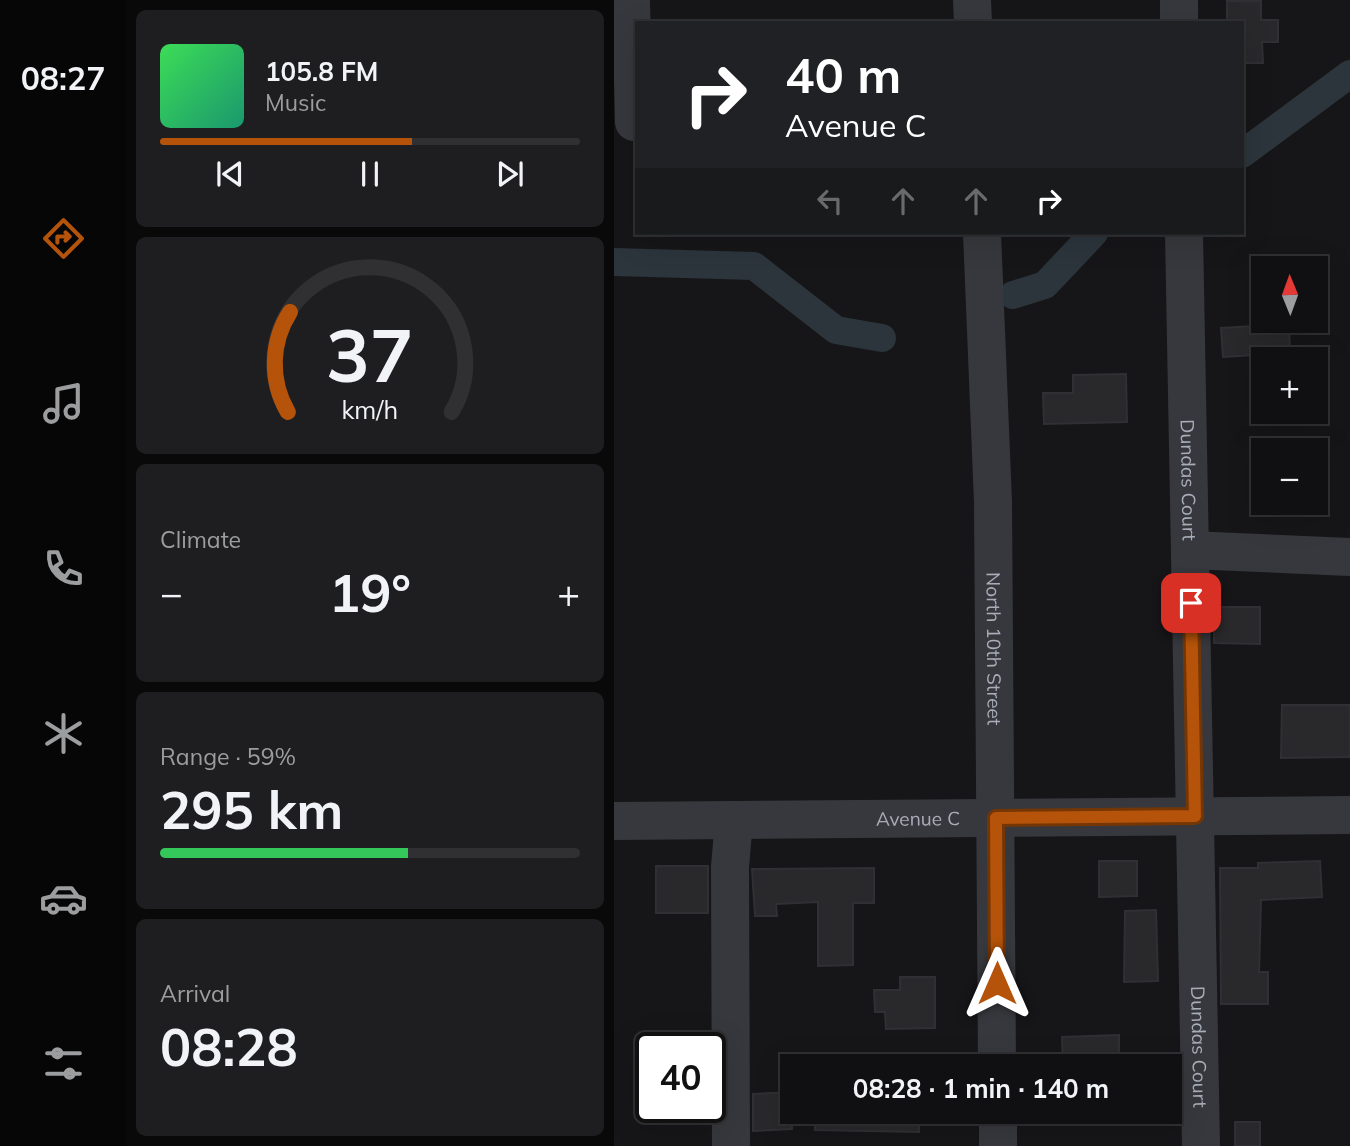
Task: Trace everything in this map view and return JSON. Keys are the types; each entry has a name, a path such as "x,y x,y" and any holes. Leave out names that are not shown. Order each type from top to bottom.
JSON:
{"street":[{"path":"631,0 634,122"},
{"path":"972,0 973,21"},
{"path":"1179,0 1179,21"},
{"name":"North 10th Street","path":"982,235 993,502 997,1054"},
{"name":"Dundas Court","path":"1184,235 1201,1146"},
{"path":"1190,550 1350,556"},
{"name":"Avenue C","path":"614,821 1350,815"},
{"path":"731,1146 730,867 734,820"},
{"path":"998,1124 998,1146"}],"building":[{"path":"1227,1 1261,1 1261,20 1278,20 1278,42 1262,42 1263,63 1244,63 1244,21 1227,21"},
{"path":"1251,326 1251,333 1289,333 1290,347 1251,347 1251,355 1223,357 1221,328"},
{"path":"1126,374 1127,422 1044,424 1043,393 1073,393 1073,375"},
{"path":"1214,607 1260,607 1260,644 1214,643"},
{"path":"1282,705 1350,705 1350,757 1281,758"},
{"path":"1099,861 1137,861 1137,896 1099,897"},
{"path":"1320,861 1322,897 1261,900 1259,972 1268,972 1268,1004 1221,1004 1220,868 1258,868 1258,863"},
{"path":"656,866 708,866 708,913 656,913"},
{"path":"874,868 874,903 853,903 853,965 818,966 818,902 776,904 777,916 755,916 752,869"},
{"path":"1156,910 1158,981 1124,982 1125,911"},
{"path":"900,977 935,977 935,1028 886,1029 885,1012 875,1012 874,990 900,990"},
{"path":"1119,1035 1119,1054 1063,1054 1062,1037"},
{"path":"780,1093 780,1124 792,1124 792,1129 753,1131 753,1094"},
{"path":"1235,1122 1260,1122 1260,1146 1235,1146"},
{"path":"815,1124 919,1124 919,1132 815,1130"}],"waterway":[{"path":"1244,153 1350,74"},
{"path":"1013,295 1045,285 1092,235"},
{"path":"614,262 754,266 836,330 882,338"}],"route":[{"path":"997,983 996,818 1195,816 1191,603"}]}
